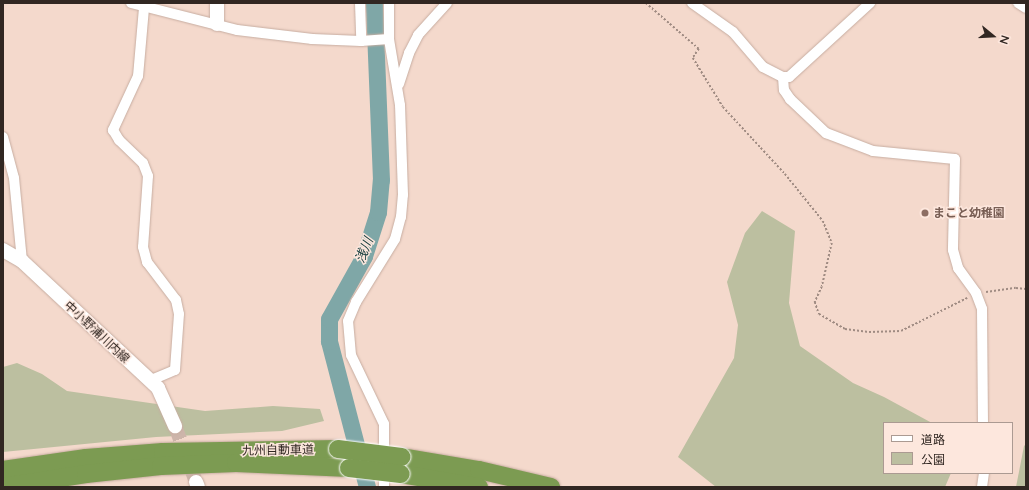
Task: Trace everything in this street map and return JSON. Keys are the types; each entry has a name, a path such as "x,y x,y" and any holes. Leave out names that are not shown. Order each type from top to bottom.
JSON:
{"highway":[{"name":"九州自動車道","path":"3,470 86,458 163,452 338,449 402,465 479,487"},
{"name":"九州自動車道","path":"3,487 86,474 161,466 236,463 317,464 349,468 402,465 479,470 551,487"}],"main road":[{"path":"217,3 217,24"},
{"name":"中小野浦川内線","path":"3,250 22,262 158,388 175,426"}],"street":[{"path":"131,3 144,8 217,24 237,30 312,39 363,41 386,39"},
{"path":"360,3 363,41"},
{"path":"384,487 384,424 351,355 348,321 356,302 395,239 402,217 403,195 398,86 386,39 389,3"},
{"path":"398,86 408,53 418,35 447,3"},
{"path":"692,3 733,32 763,67 783,78 789,77 870,3"},
{"path":"1018,3 1026,8"},
{"path":"144,8 138,76 113,130 119,140 144,163 148,176 143,247 147,262 176,300 179,314 174,370 149,381"},
{"path":"783,78 784,90 790,99 826,133 873,152 955,159 953,250 958,268 976,293 982,309 983,422"},
{"path":"3,137 14,178 22,262"},
{"path":"982,487 984,474"}],"path":[{"path":"646,3 699,49 693,58 723,107 785,174 823,222 832,243 822,287 815,302 819,314 845,329 901,331 976,293 1016,288 1026,289"}],"green space":[{"path":"762,211 795,231 789,303 800,346 853,383 884,397 930,422 883,422 883,474 951,474 945,487 716,487 678,457 734,358 738,325 727,282 745,233"},
{"path":"17,363 42,374 67,391 205,411 273,406 320,409 324,421 282,431 156,437 3,452 3,367"},
{"path":"1026,444 1026,487 1016,487 1024,446"}],"waterway":[{"name":"浅川","path":"367,487 329,341 329,319 364,256 378,212 381,180 374,3"}],"tunnel":[{"path":"175,426 196,482"}],"place":[{"name":"まこと幼稚園","path":"925,213"}]}
